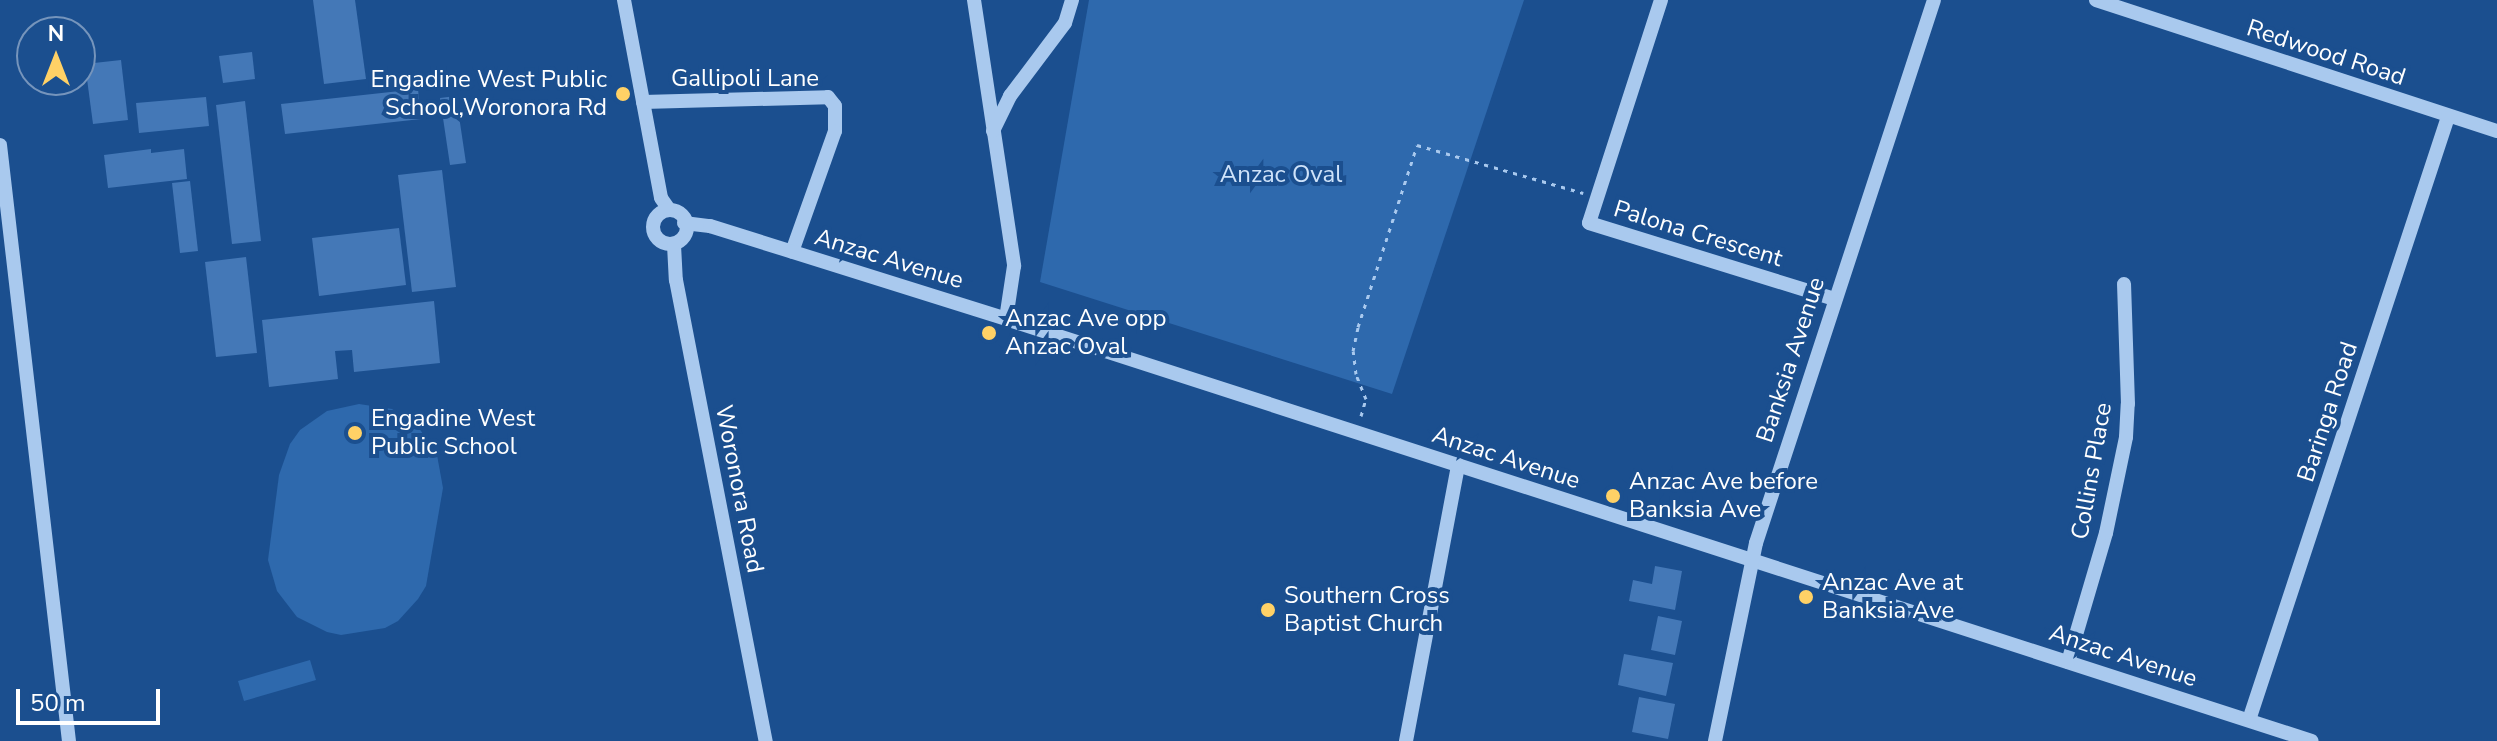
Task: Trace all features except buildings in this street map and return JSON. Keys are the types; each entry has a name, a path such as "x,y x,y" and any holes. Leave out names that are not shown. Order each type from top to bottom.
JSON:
{"street":[{"path":"624,0 661,198 668,208 682,214 684,223 681,240 674,245 663,244 655,231 657,215 668,208"},
{"path":"974,0 1014,266 1006,319"},
{"path":"993,131 1010,96 1065,23 1072,0"},
{"name":"Palona Crescent","path":"1661,0 1589,223 1834,299"},
{"name":"Banksia Avenue","path":"1715,741 1751,560 1934,0"},
{"name":"Redwood Road","path":"2096,0 2497,131"},
{"name":"Gallipoli Lane","path":"643,102 828,97 835,106 835,131 792,252"},
{"name":"Baringa Road","path":"2249,720 2448,117"},
{"path":"0,145 69,741"},
{"name":"Anzac Avenue","path":"684,223 710,226 1006,319 2312,741"},
{"name":"Woronora Road","path":"674,245 676,280 766,741"},
{"name":"Collins Place","path":"2068,662 2106,533 2126,437 2128,404 2124,284"},
{"path":"1406,741 1458,465"}],"path":[{"path":"1356,433 1366,399 1356,374 1353,351 1358,327 1417,145 1598,198"}],"green space":[{"name":"Anzac Oval","path":"1089,0 1524,0 1392,394 1040,282"},
{"path":"359,404 392,409 419,428 437,455 443,488 426,586 418,599 398,621 385,628 341,635 327,632 297,617 277,591 268,560 279,475 290,444 300,430 327,411"},
{"path":"310,660 316,680 244,701 238,681"}],"place":[{"name":"Engadine West Public School,Woronora Rd","path":"623,94"},
{"name":"Anzac Ave opp Anzac Oval","path":"989,333"},
{"name":"Engadine West Public School","path":"355,433"},
{"name":"Anzac Ave before Banksia Ave","path":"1613,496"},
{"name":"Anzac Ave at Banksia Ave","path":"1806,597"},
{"name":"Southern Cross Baptist Church","path":"1268,610"}]}
